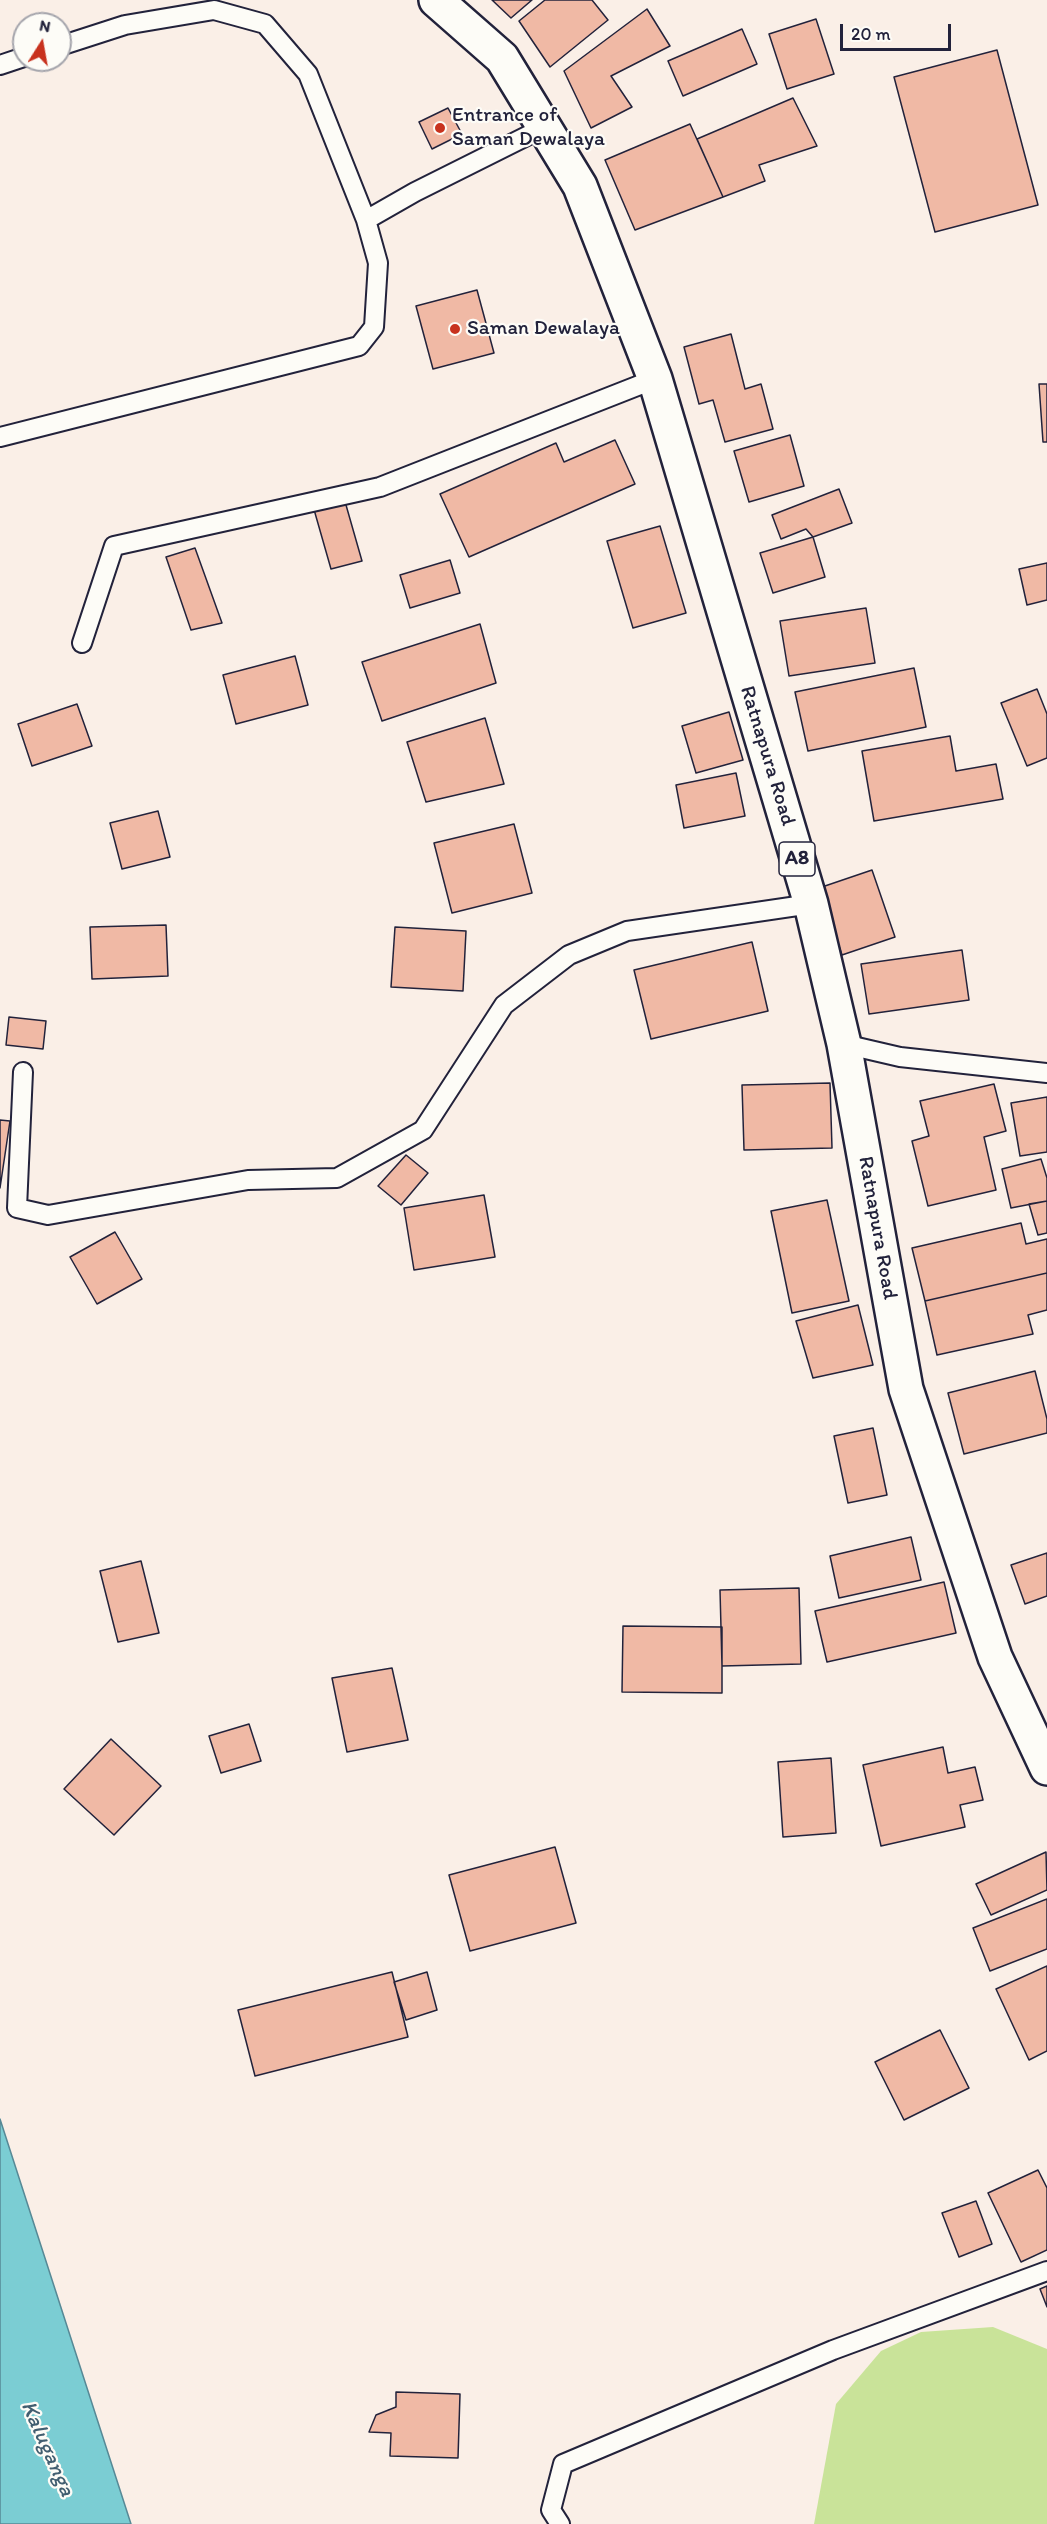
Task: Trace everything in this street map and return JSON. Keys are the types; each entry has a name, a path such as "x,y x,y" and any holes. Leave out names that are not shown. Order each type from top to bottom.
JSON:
{"highway":[{"name":"Ratnapura Road","path":"436,0 502,58 580,186 655,379 811,904 844,1044 906,1389 995,1657 1047,1768"}],"lane":[{"path":"0,437 359,346 374,327 378,263 366,220 308,74 265,24 214,10 126,25 72,42"},
{"path":"366,220 415,192 545,127"},
{"path":"82,643 114,546 380,487 655,379"},
{"path":"22,1072 17,1208 48,1215 248,1180 337,1178 423,1130 504,1005 569,955 627,930 811,904"},
{"path":"844,1044 900,1056 1047,1073"},
{"path":"560,2524 551,2510 563,2464 832,2350 1047,2271"}],"green space":[{"path":"993,2327 1047,2349 1047,2524 814,2524 836,2404 881,2351 921,2332"}],"water":[{"name":"Kaluganga","path":"0,2119 131,2524 0,2524"}],"building":[{"path":"492,0 532,0 511,18"},
{"path":"545,0 592,0 608,20 550,67 519,21"},
{"path":"647,9 670,46 611,76 632,107 591,128 564,71"},
{"path":"816,19 834,74 787,89 769,34"},
{"path":"742,29 757,64 683,96 668,61"},
{"path":"997,50 1038,205 935,232 894,77"},
{"path":"793,98 817,146 759,165 765,181 723,197 697,139"},
{"name":"Entrance of Saman Dewalaya","path":"448,108 462,134 432,149 419,122"},
{"path":"690,124 723,197 635,230 605,160"},
{"name":"Saman Dewalaya","path":"477,290 494,353 433,369 416,306"},
{"path":"731,334 745,389 761,384 773,429 725,442 713,400 699,404 684,347"},
{"path":"1039,384 1047,384 1047,442 1043,442"},
{"path":"790,435 804,486 749,502 734,451"},
{"path":"615,440 635,484 469,557 440,494 556,443 564,462"},
{"path":"839,489 852,523 813,537 806,529 781,539 772,515"},
{"path":"344,498 362,561 331,569 313,506"},
{"path":"660,526 686,613 633,628 607,541"},
{"path":"813,537 825,577 773,593 760,553"},
{"path":"195,548 222,623 191,630 166,557"},
{"path":"450,560 460,593 410,608 400,575"},
{"path":"1047,563 1047,600 1027,605 1019,569"},
{"path":"866,608 875,663 789,676 780,621"},
{"path":"480,624 496,683 382,721 362,662"},
{"path":"295,656 308,705 236,724 223,675"},
{"path":"914,668 926,727 808,751 795,692"},
{"path":"1037,689 1047,714 1047,758 1027,766 1001,703"},
{"path":"77,704 92,746 32,766 18,724"},
{"path":"729,712 743,760 696,773 682,726"},
{"path":"485,718 504,784 426,802 407,742"},
{"path":"950,736 956,771 996,764 1003,799 874,821 862,751"},
{"path":"736,773 745,816 684,828 676,785"},
{"path":"158,811 170,857 122,869 110,823"},
{"path":"514,824 532,893 452,913 434,843"},
{"path":"872,870 895,937 842,955 819,888"},
{"path":"166,925 168,976 92,979 90,927"},
{"path":"395,927 466,931 463,991 391,987"},
{"path":"752,942 768,1011 651,1039 634,970"},
{"path":"962,950 969,1000 869,1014 861,964"},
{"path":"9,1017 46,1021 43,1049 6,1045"},
{"path":"830,1083 832,1148 744,1150 742,1085"},
{"path":"994,1084 1006,1131 984,1137 996,1190 928,1206 912,1141 929,1136 920,1101"},
{"path":"1047,1097 1047,1152 1020,1156 1011,1103"},
{"path":"0,1120 10,1121 0,1188"},
{"path":"406,1155 428,1173 401,1205 378,1186"},
{"path":"1041,1159 1047,1178 1047,1201 1011,1208 1002,1169"},
{"path":"484,1195 495,1257 414,1270 404,1208"},
{"path":"827,1200 849,1301 792,1313 771,1211"},
{"path":"1047,1201 1047,1233 1038,1235 1029,1204"},
{"path":"1021,1223 1026,1244 1047,1239 1047,1273 925,1301 912,1248"},
{"path":"115,1232 142,1279 97,1304 70,1257"},
{"path":"1047,1273 1047,1310 1028,1315 1033,1334 937,1355 925,1301"},
{"path":"858,1305 873,1365 813,1378 796,1321"},
{"path":"1035,1371 1047,1419 1047,1433 964,1454 948,1393"},
{"path":"873,1428 887,1495 848,1503 834,1436"},
{"path":"911,1537 921,1580 839,1598 830,1556"},
{"path":"1047,1553 1047,1596 1025,1604 1011,1565"},
{"path":"141,1561 159,1633 118,1642 100,1571"},
{"path":"944,1582 956,1633 827,1662 815,1611"},
{"path":"799,1588 801,1664 722,1666 720,1590"},
{"path":"623,1626 722,1627 722,1693 622,1692"},
{"path":"392,1668 408,1740 347,1752 332,1678"},
{"path":"249,1724 261,1761 221,1773 209,1736"},
{"path":"111,1739 161,1786 114,1835 64,1789"},
{"path":"943,1747 948,1773 975,1767 983,1800 960,1805 965,1827 881,1846 863,1765"},
{"path":"831,1758 836,1833 783,1837 778,1762"},
{"path":"555,1847 576,1923 470,1951 449,1875"},
{"path":"1046,1852 1047,1890 991,1915 976,1884"},
{"path":"1047,1899 1047,1949 990,1971 973,1928"},
{"path":"1047,1966 1047,2051 1029,2060 996,1989"},
{"path":"392,1972 408,2037 255,2076 238,2010"},
{"path":"427,1972 437,2010 406,2020 394,1982"},
{"path":"940,2030 969,2088 904,2120 875,2062"},
{"path":"1038,2170 1047,2188 1047,2250 1021,2262 988,2193"},
{"path":"976,2201 992,2244 959,2257 942,2213"},
{"path":"1047,2286 1047,2307 1040,2289"},
{"path":"396,2392 460,2394 458,2458 390,2456 391,2433 369,2432 376,2415 396,2407"}],"place":[{"name":"Entrance of Saman Dewalaya","path":"440,128"},
{"name":"Saman Dewalaya","path":"455,329"}]}
